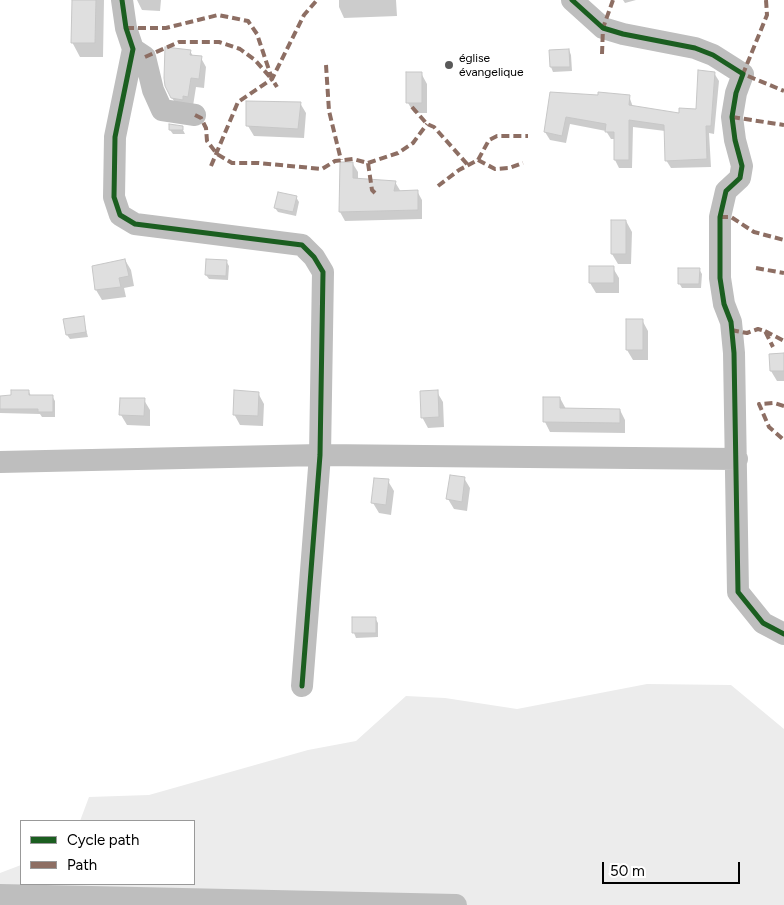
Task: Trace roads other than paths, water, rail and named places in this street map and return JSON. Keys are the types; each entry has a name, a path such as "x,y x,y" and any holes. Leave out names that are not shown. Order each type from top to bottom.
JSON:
{"street":[{"path":"122,0 126,28 133,49 115,136 114,196 120,215 135,224 302,245 314,257 323,272 320,455 302,686"},
{"path":"572,0 603,28 623,34 695,48 713,55 743,74 736,93 732,118 735,140 742,166 740,178 726,191 720,216 720,278 724,304 731,322 734,353 738,592 763,623 784,634"},
{"path":"133,49 145,57 153,90 162,110 195,115"},
{"path":"0,462 320,455 737,459"},
{"path":"0,895 96,899 456,905"}],"place":[{"name":"église évangelique","path":"449,65"}]}
